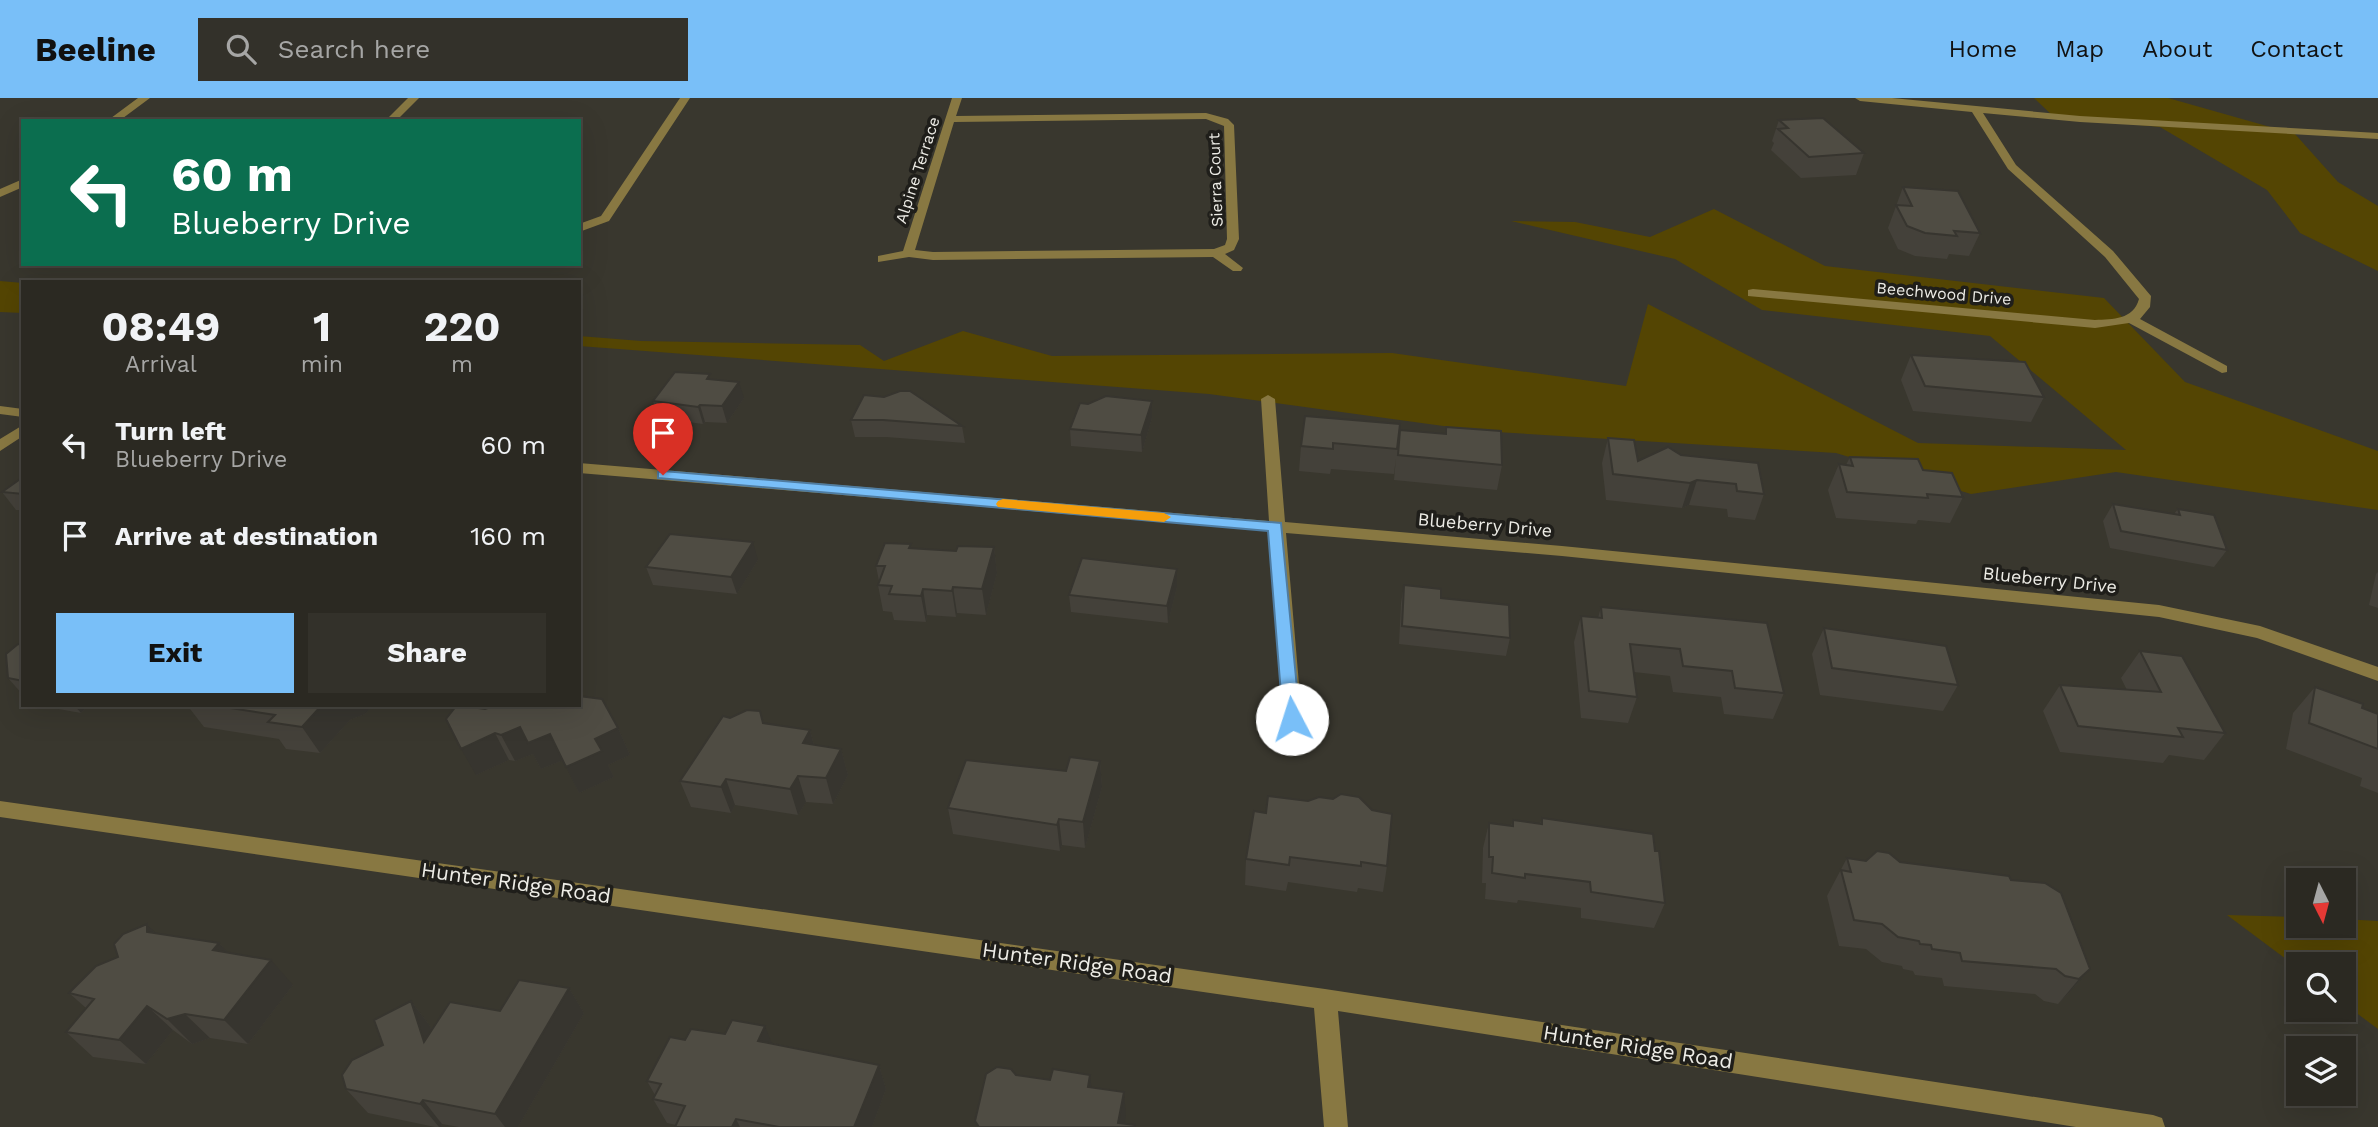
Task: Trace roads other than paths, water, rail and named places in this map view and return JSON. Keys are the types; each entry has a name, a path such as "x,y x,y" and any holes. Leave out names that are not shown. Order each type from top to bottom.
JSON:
{"street":[{"path":"115,119 145,98"},
{"path":"392,119 414,98"},
{"path":"581,227 605,218 685,98"},
{"name":"Alpine Terrace","path":"909,253 910,242 957,98"},
{"path":"1860,98 2146,124 2378,136"},
{"path":"1975,109 2012,167 2109,254 2146,299 2145,307 2131,319 2222,369"},
{"name":"Sierra Court","path":"882,259 909,253 960,256 1216,253 1230,247 1233,239 1229,125 1224,121 1206,116 950,119"},
{"path":"0,194 21,183"},
{"name":"Sierra Court","path":"1216,253 1237,268"},
{"name":"Beechwood Drive","path":"1753,293 2095,324 2131,319"},
{"path":"1268,399 1292,719"},
{"path":"0,410 21,413"},
{"path":"0,446 21,430"},
{"name":"Blueberry Drive","path":"581,468 1562,551 2159,611 2260,632 2378,674"},
{"name":"Hunter Ridge Road","path":"0,809 1325,999 2153,1127"},
{"path":"1325,999 1336,1127"}]}
